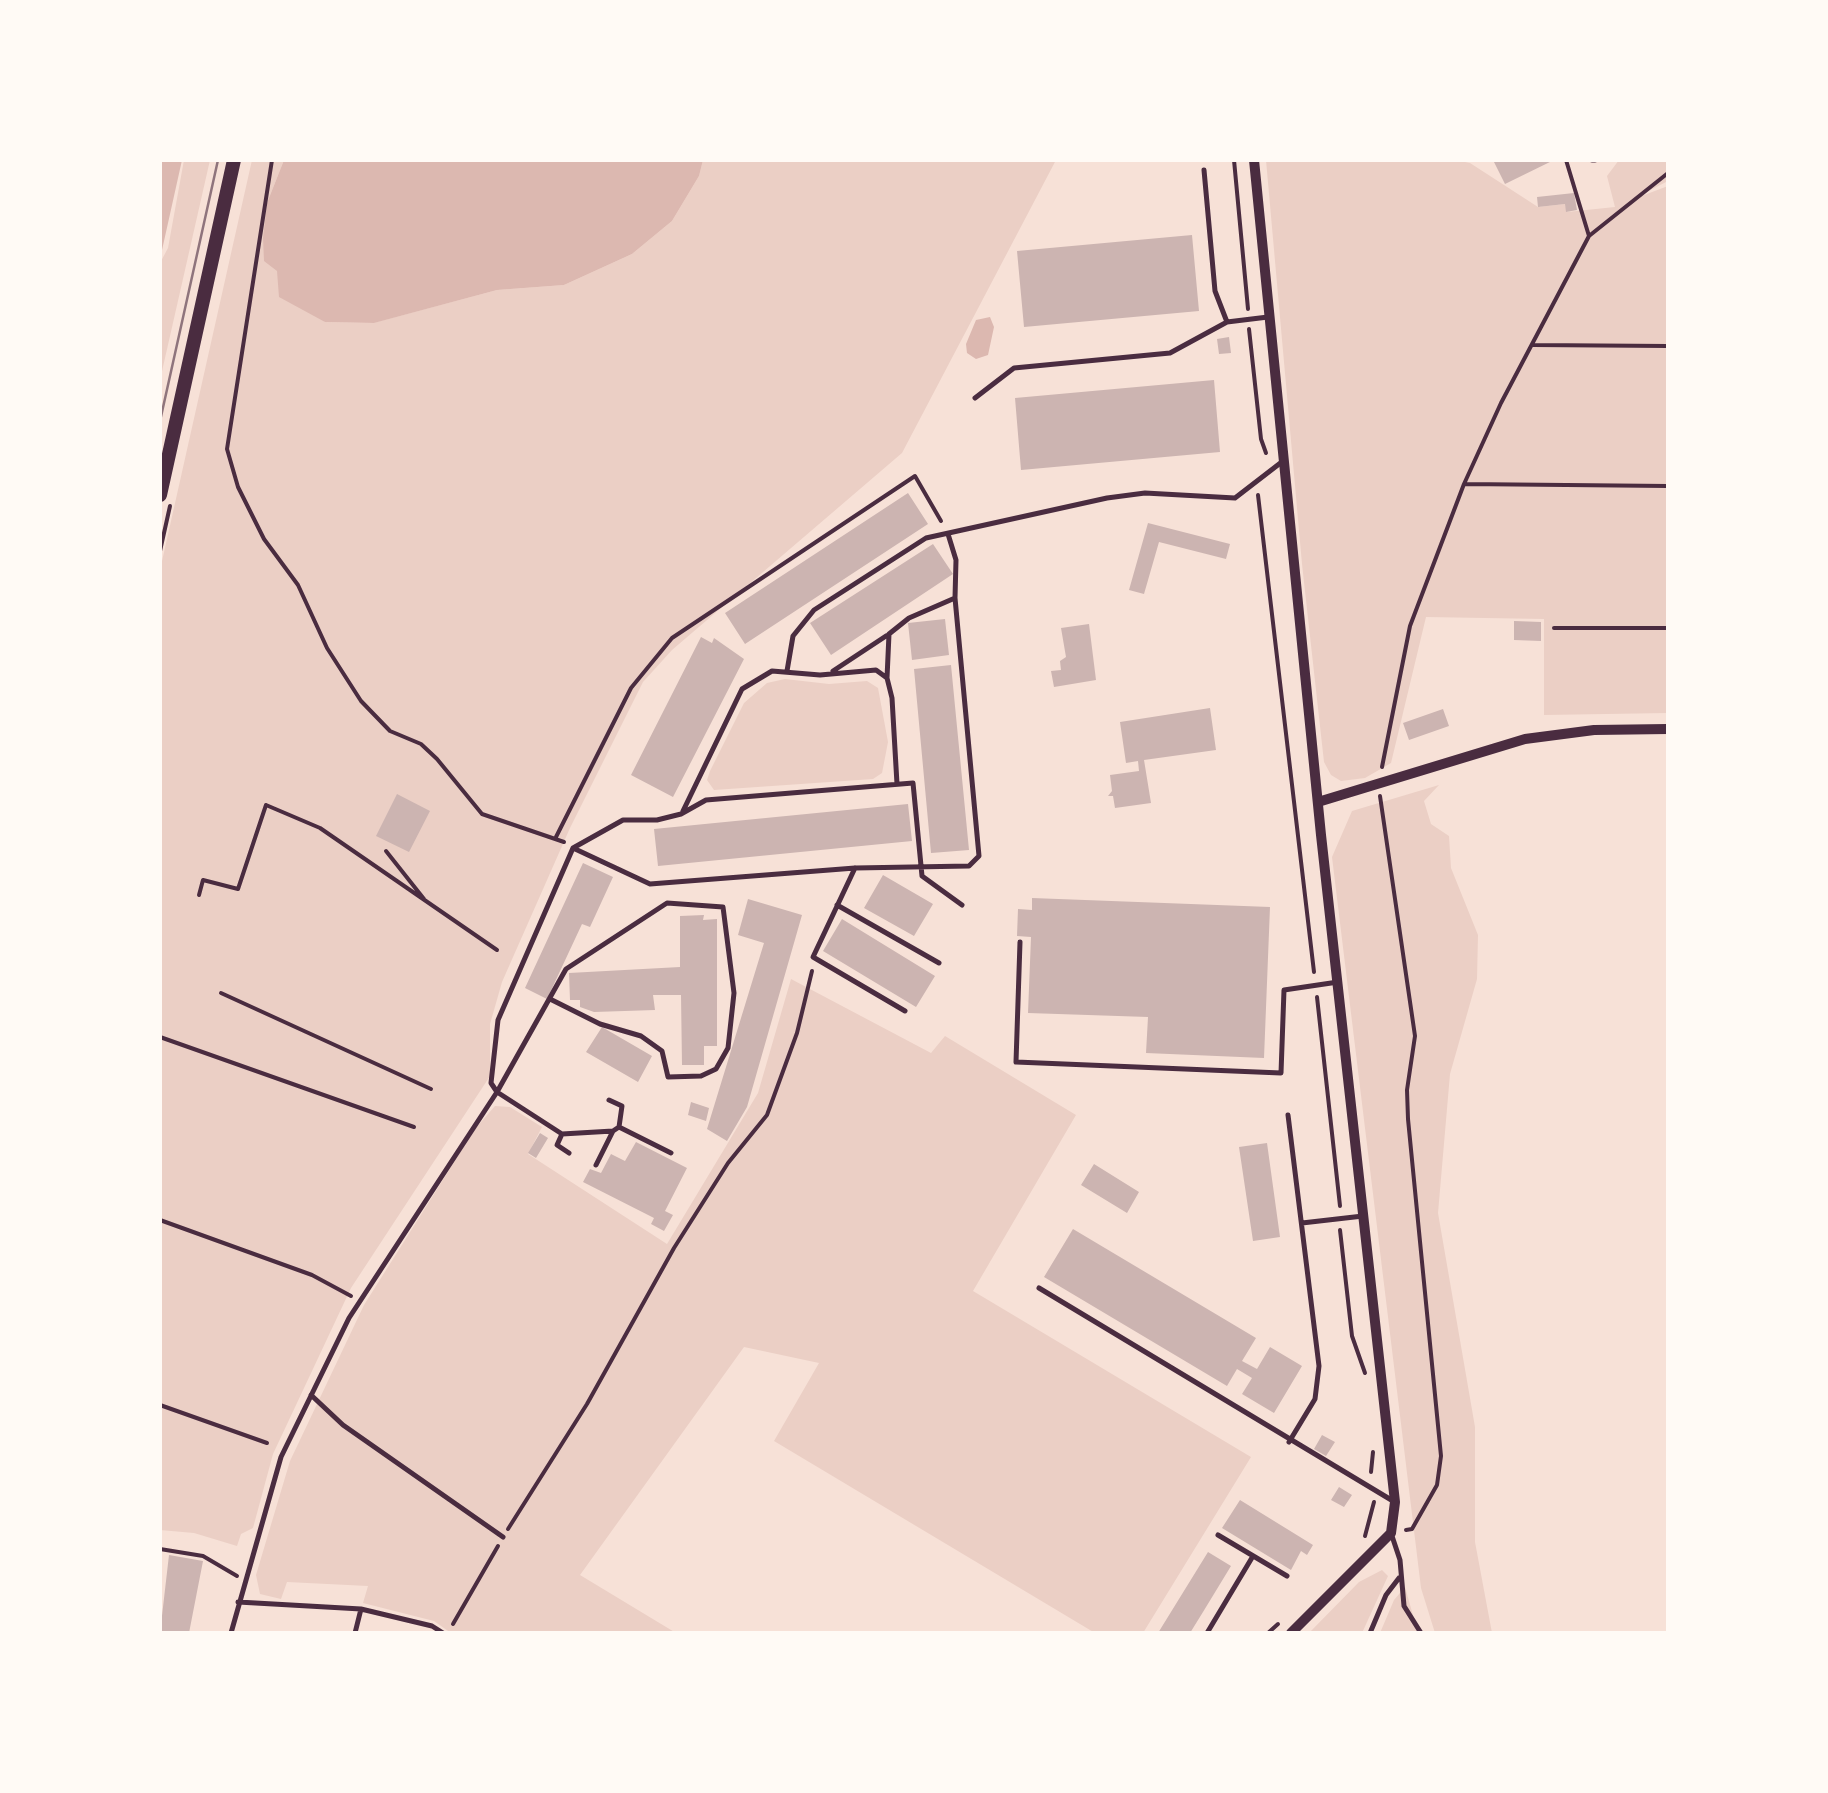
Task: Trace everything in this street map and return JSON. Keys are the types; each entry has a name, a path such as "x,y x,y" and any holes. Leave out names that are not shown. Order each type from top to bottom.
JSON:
{"main road":[{"path":"160,495 234,160"}],"street":[{"path":"1254,160 1318,802 1396,1502 1391,1532 1291,1633"},
{"path":"1318,802 1525,739 1594,730 1668,728"}],"lane":[{"path":"1204,170 1215,291 1227,322"},
{"path":"974,398 1014,368 1170,354 1227,322 1269,317"},
{"path":"786,671 793,636 814,610 926,538 1107,498 1146,493 1235,498 1283,461"},
{"path":"574,848 650,884 855,868 969,866 979,856 955,598 956,560 948,534"},
{"path":"827,674 909,618 955,598"},
{"path":"889,634 887,678 892,698 897,784"},
{"path":"682,814 742,689 772,670 827,674 876,670 887,678"},
{"path":"671,1153 616,1129 562,1134 497,1092 491,1082 498,1020 574,848 623,820 682,814 706,800 913,783 917,792 920,867 928,884 962,905"},
{"path":"855,868 813,957 905,1011"},
{"path":"230,1633 281,1457 358,1302 497,1092 566,969 667,903 723,907 734,993 728,1048 716,1069 700,1076 668,1077 662,1051 641,1036 600,1024 552,1000"},
{"path":"837,905 939,963"},
{"path":"1020,942 1016,1062 1282,1073 1284,990 1338,982"},
{"path":"596,1165 616,1129 622,1106 609,1100"},
{"path":"1288,1115 1319,1366 1315,1399 1289,1442"},
{"path":"562,1134 557,1145 569,1153"},
{"path":"1302,1223 1365,1216"},
{"path":"1039,1288 1289,1442 1396,1502"},
{"path":"311,1396 343,1425 503,1537"},
{"path":"1391,1532 1400,1560 1404,1606 1421,1633"},
{"path":"1218,1535 1288,1576"},
{"path":"1207,1633 1254,1556"},
{"path":"1370,1633 1386,1595 1400,1578"},
{"path":"238,1602 361,1609 446,1633"},
{"path":"354,1633 361,1609"}],"path":[{"path":"272,160 227,449 238,487 361,701 390,731 429,751 482,814 556,837 574,848"},
{"path":"1234,160 1249,354 1268,464 1258,493 1263,548 1316,985 1352,1336 1366,1376"},
{"path":"1566,160 1590,236"},
{"path":"1391,1532 1412,1528 1437,1485 1441,1456 1408,1119 1415,1036 1380,784 1410,626 1464,484 1590,236 1668,173"},
{"path":"1534,345 1668,346"},
{"path":"1249,354 1263,352"},
{"path":"556,837 631,688 672,638 915,476 948,534"},
{"path":"1464,484 1668,486"},
{"path":"1554,628 1668,628"},
{"path":"199,895 203,880 238,889 266,805 320,828 497,950"},
{"path":"386,851 424,899"},
{"path":"446,1633 587,1404 674,1248 728,1163 766,1115 797,1033 813,957"},
{"path":"221,993 432,1089"},
{"path":"160,1036 414,1127"},
{"path":"160,1220 322,1279 358,1302"},
{"path":"160,1404 267,1443"},
{"path":"1374,1445 1371,1473 1376,1492"},
{"path":"160,1549 203,1556 237,1576"}],"shaded area":[{"path":"160,160 182,160 160,259"},
{"path":"184,160 210,160 160,380 160,263 168,248"},
{"path":"252,160 284,160 267,203 277,271 325,322 373,323 497,290 564,285 632,254 672,221 699,176 703,160 1056,160 902,453 672,650 643,682 570,828 502,982 490,1024 490,1076 351,1288 273,1454 253,1528 241,1534 237,1546 194,1533 160,1530 160,570"},
{"path":"284,160 703,160 699,176 672,221 632,254 564,285 497,290 374,323 325,322 279,297 277,271 264,261 263,238 267,203"},
{"path":"1266,160 1455,160 1470,163 1538,207 1565,204 1567,212 1615,207 1607,176 1619,160 1668,160 1668,181 1631,200 1668,186 1668,713 1544,715 1544,619 1426,617 1391,763 1365,778 1341,781 1331,775 1324,762 1302,564"},
{"path":"990,317 994,327 988,355 976,359 967,353 966,344 976,320"},
{"path":"785,679 829,684 867,681 878,688 888,742 882,773 873,779 714,790 707,780 710,771 744,703 767,683"},
{"path":"1439,785 1424,801 1431,824 1449,836 1451,868 1478,935 1477,979 1450,1074 1438,1213 1475,1427 1475,1542 1492,1633 1435,1633 1421,1588 1332,857 1352,811"},
{"path":"791,979 931,1053 945,1036 1076,1115 973,1291 1251,1457 1143,1633 1095,1633 774,1441 819,1363 744,1347 580,1575 676,1633 451,1633 434,1621 363,1603 368,1586 287,1582 281,1599 260,1594 256,1575 290,1461 364,1305 475,1129 495,1106 510,1107 542,1127 528,1154 667,1244 758,1093"},
{"path":"1382,1570 1388,1576 1362,1633 1309,1633 1359,1582"},
{"path":"1405,1587 1418,1633 1380,1633 1394,1600"}],"building":[{"path":"1493,160 1554,160 1505,184"},
{"path":"1574,193 1577,210 1566,212 1565,204 1538,207 1537,197"},
{"path":"1192,235 1199,311 1024,327 1017,251"},
{"path":"1229,337 1231,353 1219,354 1217,339"},
{"path":"1214,380 1220,452 1021,470 1015,398"},
{"path":"908,493 928,524 745,644 725,613"},
{"path":"1148,523 1230,544 1226,559 1159,542 1144,594 1129,590"},
{"path":"933,544 953,574 831,655 810,623"},
{"path":"945,619 949,655 912,660 908,623"},
{"path":"1514,621 1541,622 1541,641 1514,640"},
{"path":"1089,624 1096,680 1054,687 1051,671 1061,670 1060,661 1066,657 1061,628"},
{"path":"701,637 712,643 714,638 744,659 673,797 631,775"},
{"path":"951,665 969,850 931,853 914,669"},
{"path":"1210,708 1216,750 1144,760 1151,803 1115,808 1113,796 1108,796 1112,791 1110,775 1139,771 1138,761 1126,763 1120,722"},
{"path":"1443,709 1449,726 1409,740 1403,723"},
{"path":"397,794 430,811 409,852 376,836"},
{"path":"908,804 912,841 658,866 654,829"},
{"path":"583,863 613,877 590,927 582,924 547,999 525,988"},
{"path":"883,875 933,904 914,936 864,908"},
{"path":"1032,898 1270,907 1264,1058 1146,1053 1148,1017 1028,1013 1031,937 1017,936 1018,909 1032,910"},
{"path":"748,899 802,915 747,1107 727,1141 707,1129 764,943 738,935"},
{"path":"704,915 703,920 717,919 717,1046 704,1046 704,1065 682,1065 681,995 653,995 655,1010 594,1012 580,1007 580,1000 570,1000 569,973 680,967 680,916"},
{"path":"842,919 935,976 916,1007 823,951"},
{"path":"602,1027 652,1056 638,1082 586,1052"},
{"path":"691,1102 709,1108 706,1121 688,1115"},
{"path":"540,1133 548,1138 536,1158 528,1153"},
{"path":"636,1142 687,1168 665,1211 673,1215 664,1231 651,1224 654,1218 583,1182 590,1169 601,1173 611,1154 625,1161"},
{"path":"1267,1143 1280,1237 1253,1241 1239,1147"},
{"path":"1094,1164 1139,1192 1127,1213 1081,1185"},
{"path":"1073,1229 1256,1338 1242,1361 1257,1369 1270,1347 1302,1366 1274,1413 1242,1394 1252,1378 1237,1369 1227,1386 1044,1277"},
{"path":"1322,1435 1335,1442 1326,1456 1314,1449"},
{"path":"1339,1487 1352,1495 1344,1507 1331,1500"},
{"path":"1240,1500 1313,1545 1307,1555 1301,1551 1291,1570 1222,1528"},
{"path":"1208,1552 1231,1566 1203,1612 1190,1633 1158,1633"},
{"path":"169,1555 203,1561 189,1633 160,1633"}],"tram line":[{"path":"160,421 218,160"}]}
